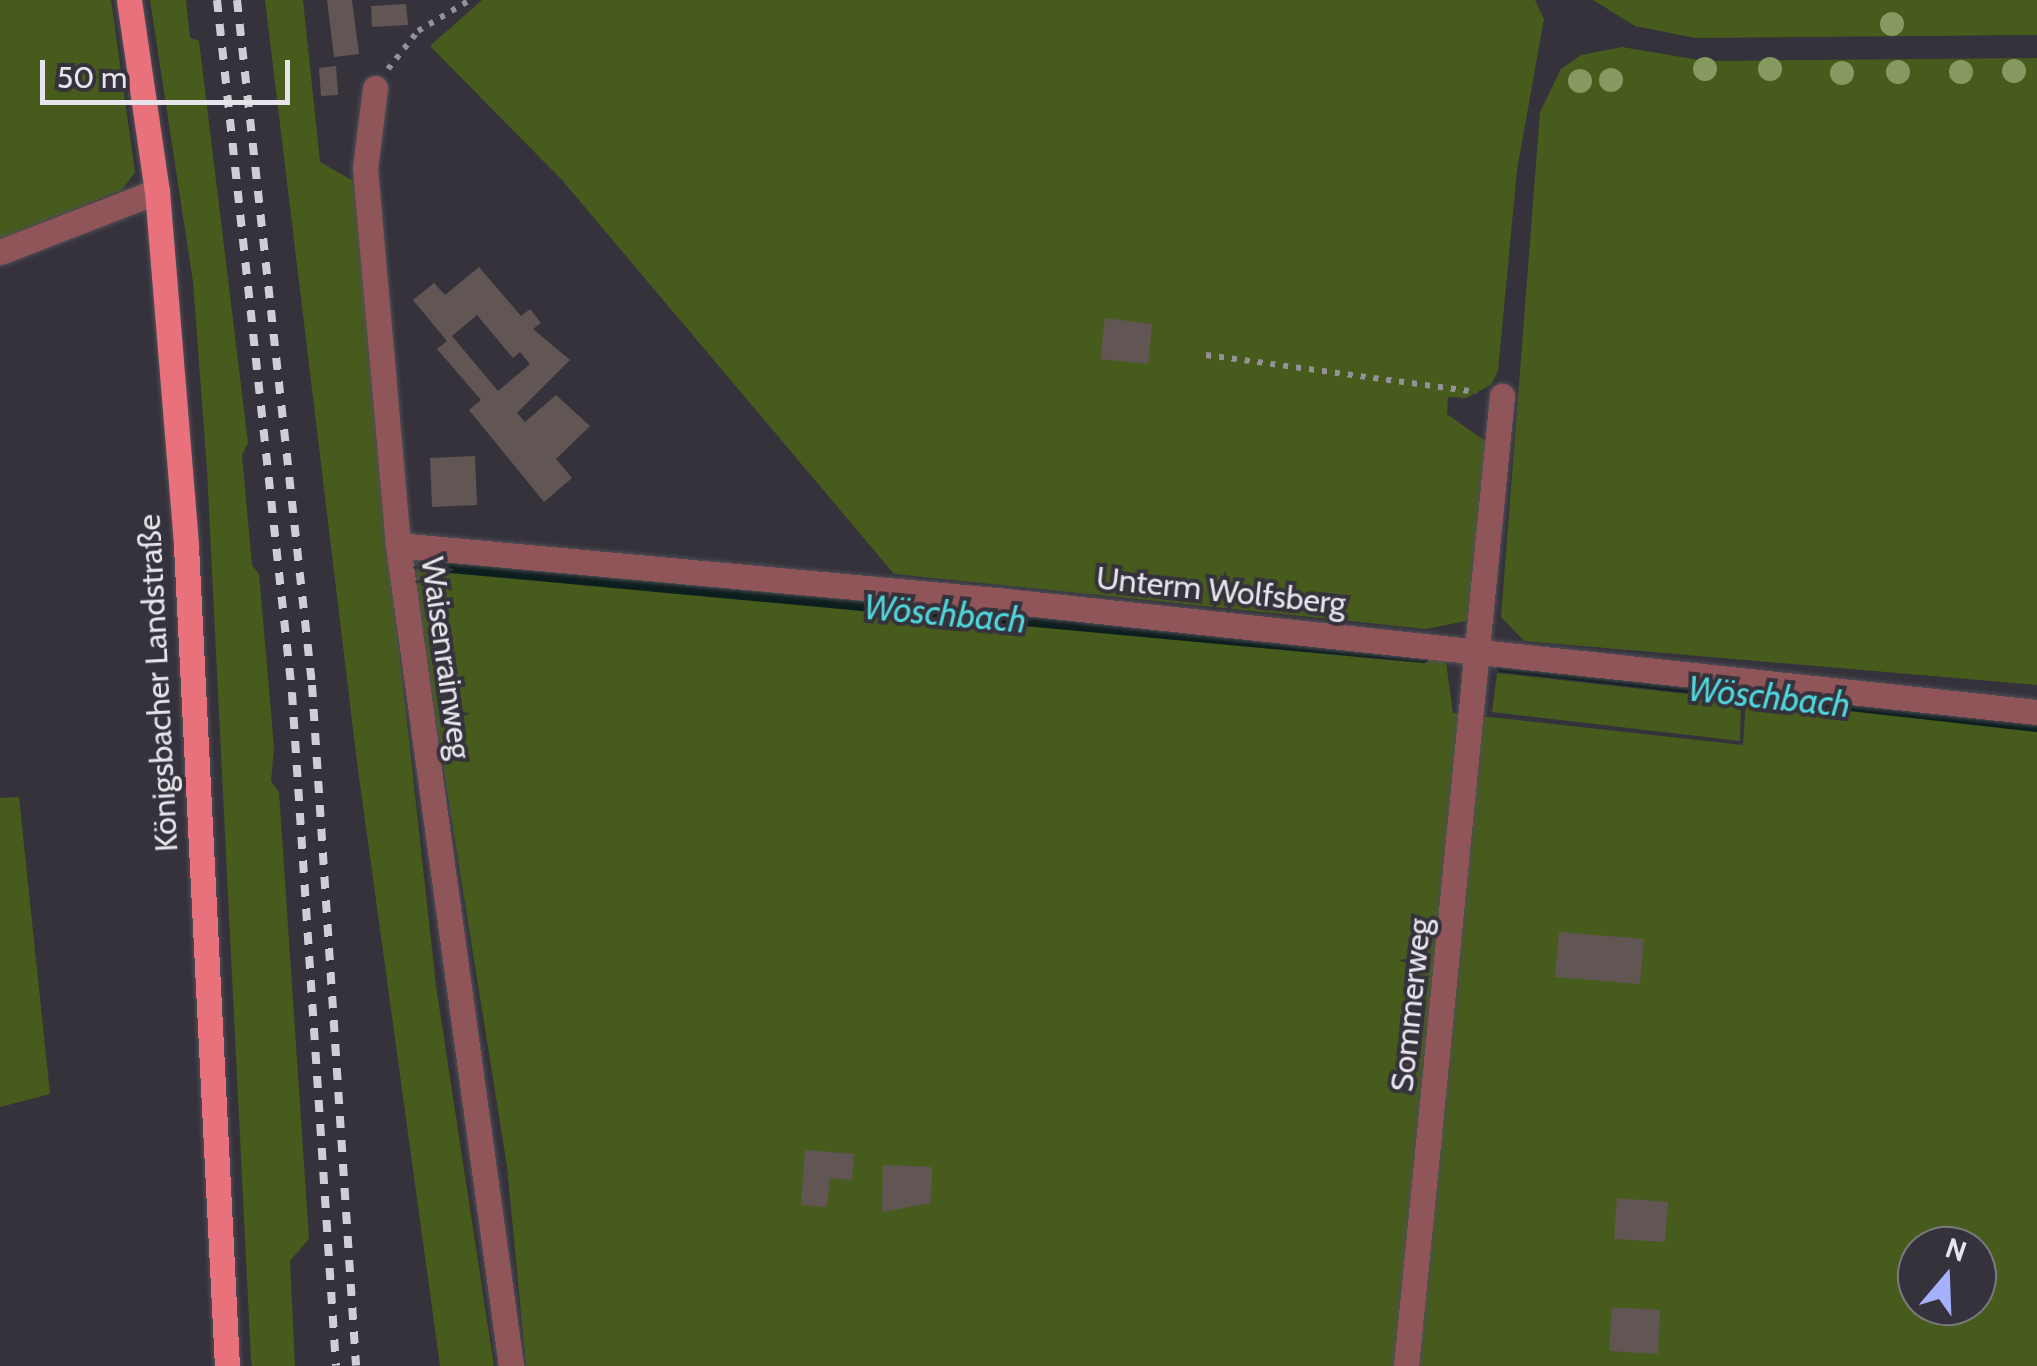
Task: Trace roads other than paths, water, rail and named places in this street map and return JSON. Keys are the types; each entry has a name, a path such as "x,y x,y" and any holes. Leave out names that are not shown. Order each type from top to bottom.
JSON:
{"main road":[{"name":"Königsbacher Landstraße","path":"130,0 157,191 186,546 227,1366"}],"street":[{"name":"Waisenrainweg","path":"374,88 365,168 398,545 511,1366"},
{"path":"0,252 157,191"},
{"name":"Sommerweg","path":"1406,1366 1482,651 1502,396"},
{"name":"Unterm Wolfsberg","path":"398,545 1482,651 2037,712"}],"waterway":[{"name":"Wöschbach","path":"440,567 1424,658"},
{"name":"Wöschbach","path":"1501,667 2037,727"}],"railway":[{"path":"217,0 292,693 336,1366"},
{"path":"237,0 312,685 356,1366"}]}
